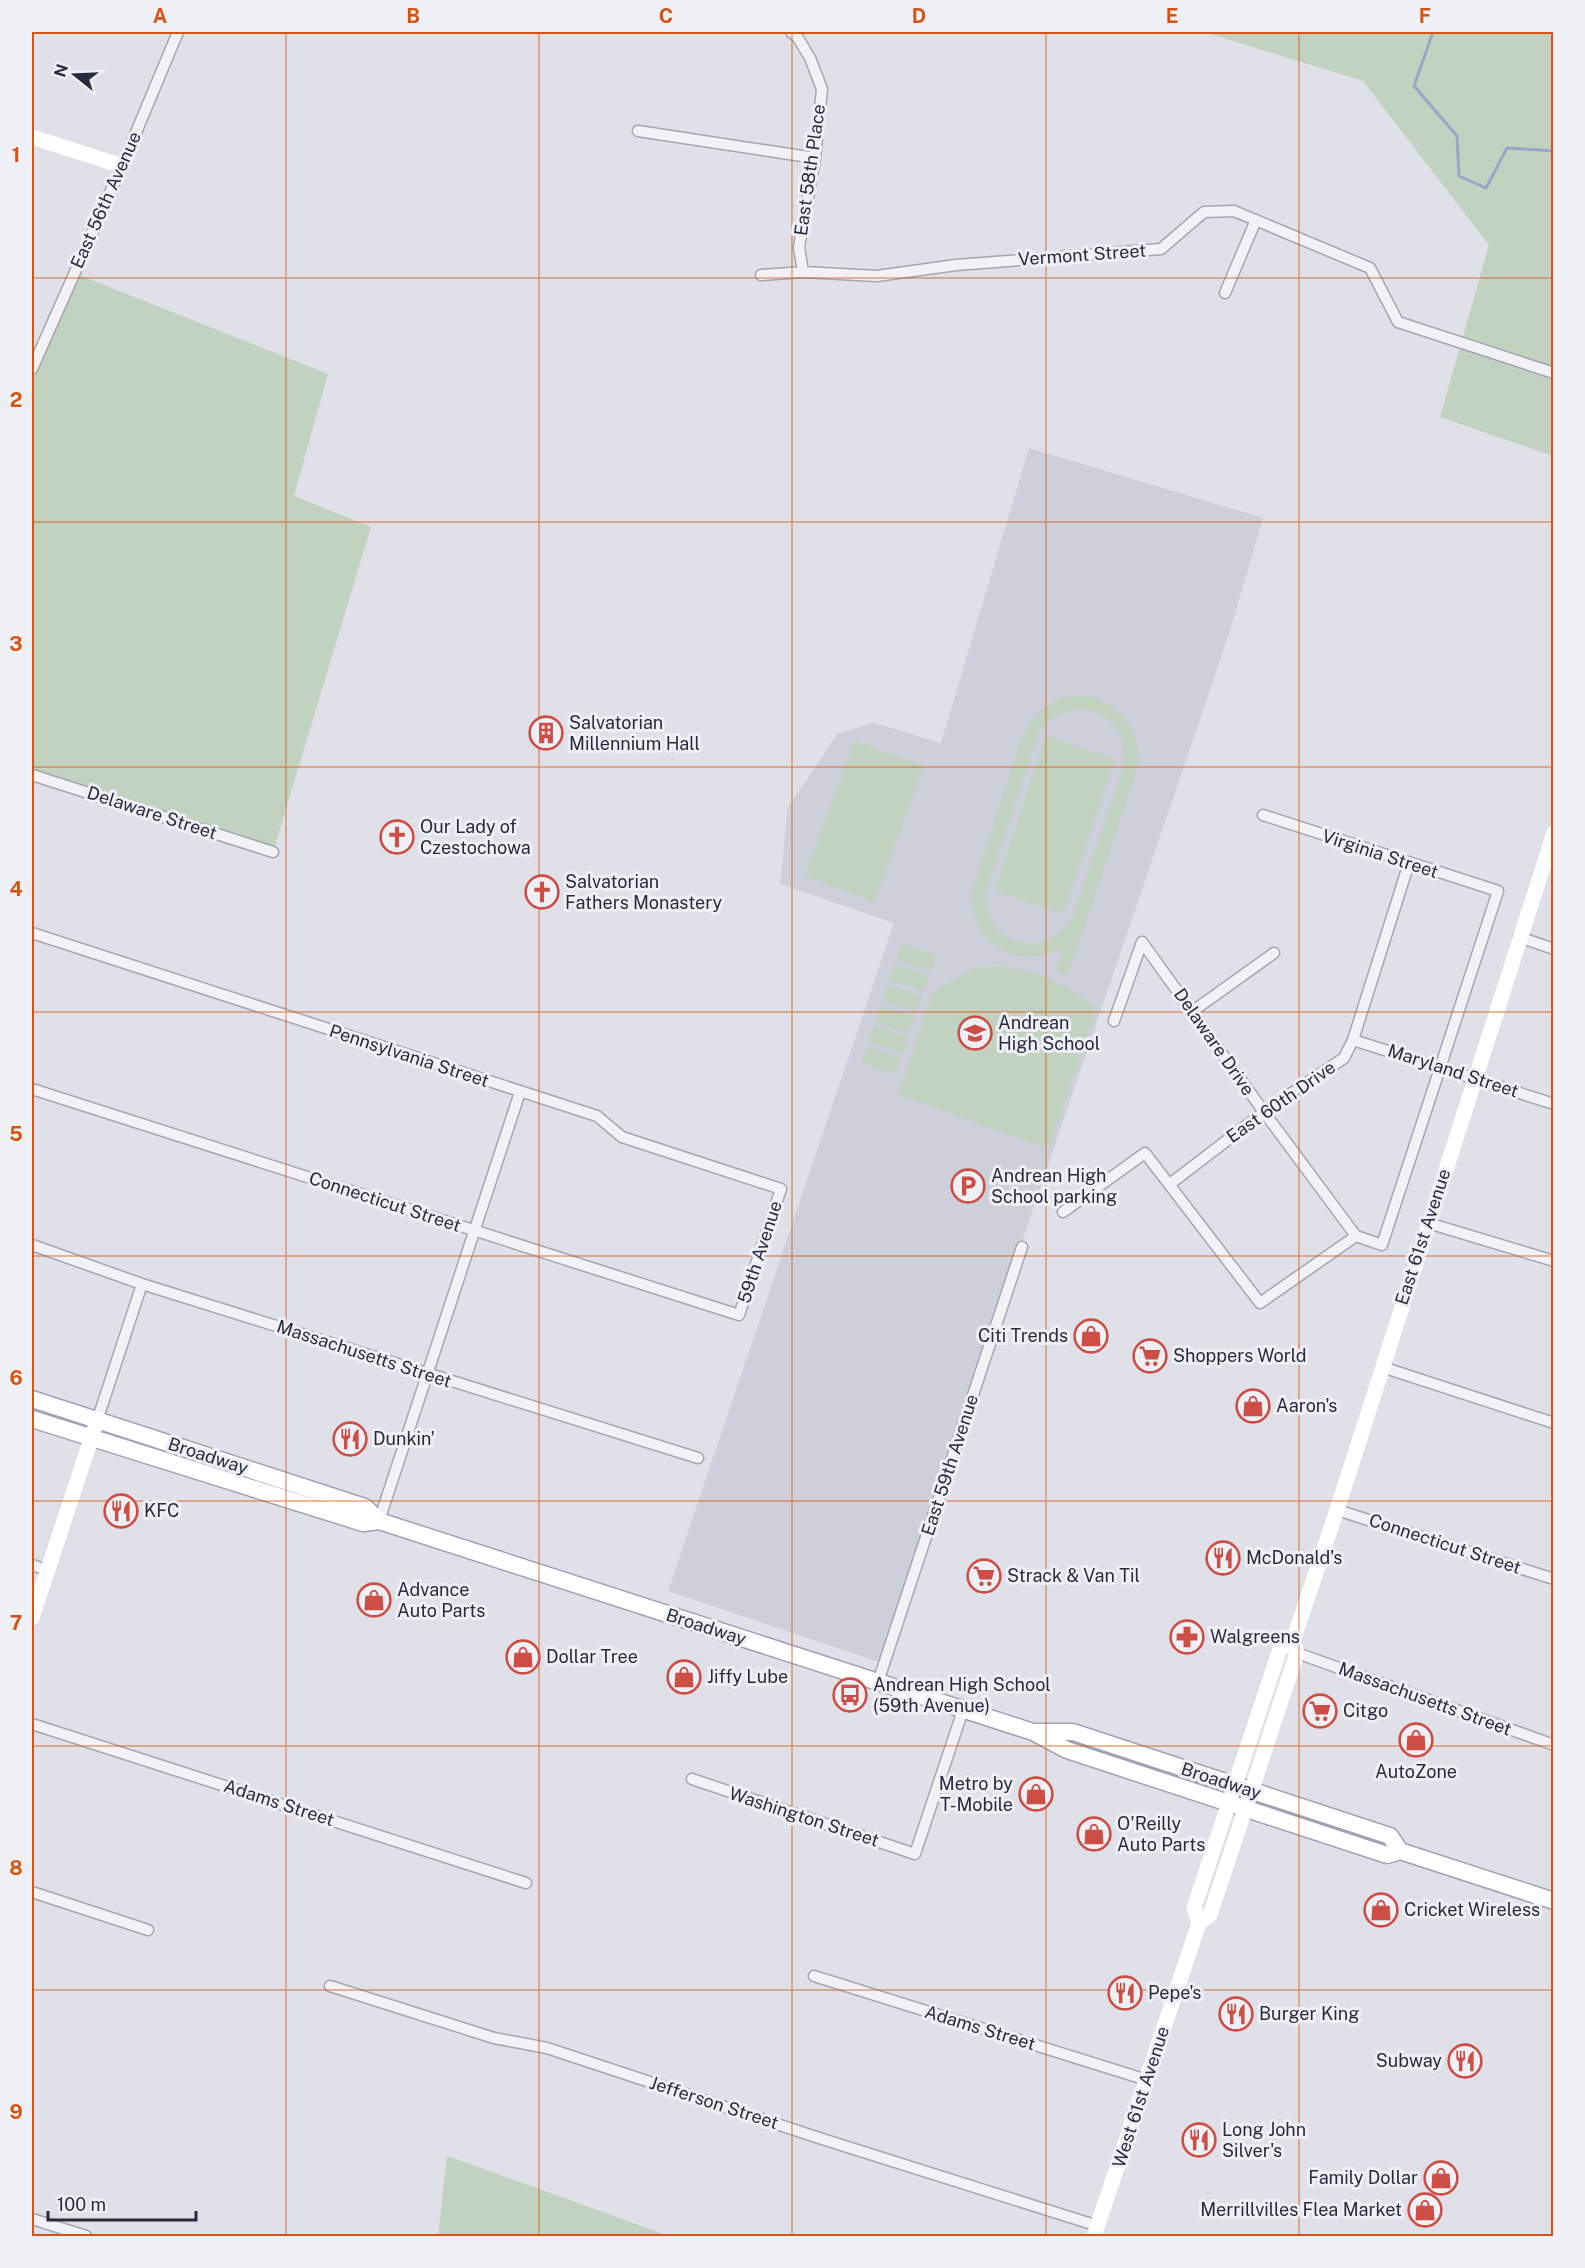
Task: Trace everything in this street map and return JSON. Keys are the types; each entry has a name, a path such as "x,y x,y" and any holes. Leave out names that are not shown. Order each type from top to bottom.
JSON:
{"main road":[{"path":"32,137 122,166"},
{"name":"East 61st Avenue","path":"1243,1789 1295,1647 1474,1077 1554,833"},
{"name":"Broadway","path":"32,1399 365,1507 379,1521"},
{"name":"Broadway","path":"32,1419 363,1523 379,1521 1033,1732 1067,1750 1237,1807 1387,1855 1400,1851 1554,1901"},
{"path":"32,1618 97,1421"},
{"name":"Broadway","path":"1033,1732 1073,1732 1390,1836 1400,1851"},
{"name":"West 61st Avenue","path":"1096,2231 1198,1923 1210,1915 1243,1789"}],"street":[{"name":"East 56th Avenue","path":"32,369 122,166 178,32"},
{"name":"East 58th Place","path":"795,34 810,58 822,89 815,158 799,247 803,272"},
{"path":"639,131 815,158"},
{"name":"Vermont Street","path":"761,275 803,272 877,276 956,265 1161,249 1204,212 1234,211 1370,268 1398,322 1554,373"},
{"path":"1225,293 1256,220"},
{"name":"Delaware Street","path":"32,775 273,852"},
{"name":"Virginia Street","path":"1263,815 1498,891 1441,1066"},
{"name":"East 60th Drive","path":"1170,1184 1264,1112 1344,1058 1353,1040 1409,863"},
{"name":"Pennsylvania Street","path":"32,933 597,1116 622,1137 781,1189"},
{"path":"1519,937 1554,949"},
{"name":"Delaware Drive","path":"1114,1022 1142,942 1356,1236"},
{"path":"1193,1011 1274,953"},
{"name":"Maryland Street","path":"1353,1040 1441,1066 1554,1104"},
{"path":"1063,1212 1145,1153 1260,1303 1356,1236 1382,1245 1441,1066"},
{"name":"Connecticut Street","path":"32,1089 739,1316"},
{"path":"379,1521 520,1092"},
{"name":"59th Avenue","path":"739,1316 781,1189"},
{"path":"1428,1223 1554,1260"},
{"name":"Massachusetts Street","path":"32,1245 142,1284 698,1458"},
{"name":"East 59th Avenue","path":"878,1682 1022,1247"},
{"path":"97,1421 142,1284"},
{"path":"1382,1367 1554,1423"},
{"name":"Connecticut Street","path":"1337,1510 1554,1579"},
{"path":"32,1564 48,1570"},
{"name":"Massachusetts Street","path":"1295,1647 1554,1745"},
{"name":"Washington Street","path":"692,1779 915,1854 963,1710"},
{"name":"Adams Street","path":"32,1724 526,1883"},
{"path":"32,1892 148,1930"},
{"name":"Adams Street","path":"814,1976 1147,2080"},
{"name":"Jefferson Street","path":"330,1986 494,2038 547,2048 1096,2231"},
{"path":"32,2218 86,2236"}],"shaded area":[{"name":"Andrean High School","path":"1029,448 1263,518 1229,634 879,1662 668,1591 894,923 780,884 788,807 838,733 874,723 941,743"}],"green space":[{"path":"1204,32 1553,32 1553,456 1440,417 1489,245 1363,81"},
{"path":"74,273 328,374 294,496 371,527 273,852 32,775 32,369"},
{"path":"1077,696 1088,696 1101,700 1122,715 1134,735 1138,759 1136,773 1068,975 1056,971 1063,948 1046,954 1029,956 1013,954 999,948 988,939 979,926 973,910 972,891 1027,728 1040,711 1048,705","holes":["1085,709 1104,717 1117,730 1124,748 1123,769 1075,911 1064,929 1050,939 1034,943 1018,942 1003,934 992,922 987,905 988,885 1038,734 1047,723 1064,712"]},
{"path":"1046,736 1115,759 1063,914 995,891"},
{"path":"855,741 924,766 874,902 805,876"},
{"path":"902,944 936,955 931,971 897,960"},
{"path":"895,964 929,976 924,992 890,980"},
{"path":"1006,966 1040,975 1070,988 1096,1008 1051,1143 1043,1147 899,1095 933,992 974,968"},
{"path":"888,985 922,996 917,1012 883,1001"},
{"path":"881,1005 915,1017 909,1033 876,1022"},
{"path":"874,1026 908,1037 903,1054 869,1042"},
{"path":"867,1047 901,1058 895,1074 862,1063"},
{"path":"447,2156 467,2163 669,2236 438,2236"}],"waterway":[{"path":"1433,32 1414,86 1457,136 1459,176 1486,188 1507,148 1554,151"}],"place":[{"name":"Salvatorian Millennium Hall","path":"546,733"},
{"name":"Our Lady of Czestochowa","path":"397,837"},
{"name":"Salvatorian Fathers Monastery","path":"542,892"},
{"name":"Andrean High School","path":"975,1033"},
{"name":"Andrean High School parking","path":"968,1186"},
{"name":"Citi Trends","path":"1091,1336"},
{"name":"Shoppers World","path":"1150,1356"},
{"name":"Aaron's","path":"1253,1406"},
{"name":"Dunkin'","path":"350,1439"},
{"name":"KFC","path":"121,1511"},
{"name":"McDonald's","path":"1223,1558"},
{"name":"Strack & Van Til","path":"984,1576"},
{"name":"Advance Auto Parts","path":"374,1600"},
{"name":"Walgreens","path":"1187,1637"},
{"name":"Dollar Tree","path":"523,1657"},
{"name":"Jiffy Lube","path":"684,1677"},
{"name":"Andrean High School (59th Avenue)","path":"850,1695"},
{"name":"Citgo","path":"1320,1711"},
{"name":"AutoZone","path":"1416,1740"},
{"name":"Metro by T-Mobile","path":"1036,1794"},
{"name":"O'Reilly Auto Parts","path":"1094,1834"},
{"name":"Cricket Wireless","path":"1381,1910"},
{"name":"Pepe's","path":"1125,1993"},
{"name":"Burger King","path":"1236,2014"},
{"name":"Subway","path":"1465,2061"},
{"name":"Long John Silver's","path":"1199,2140"},
{"name":"Family Dollar","path":"1441,2178"},
{"name":"Merrillvilles Flea Market","path":"1425,2210"}]}
